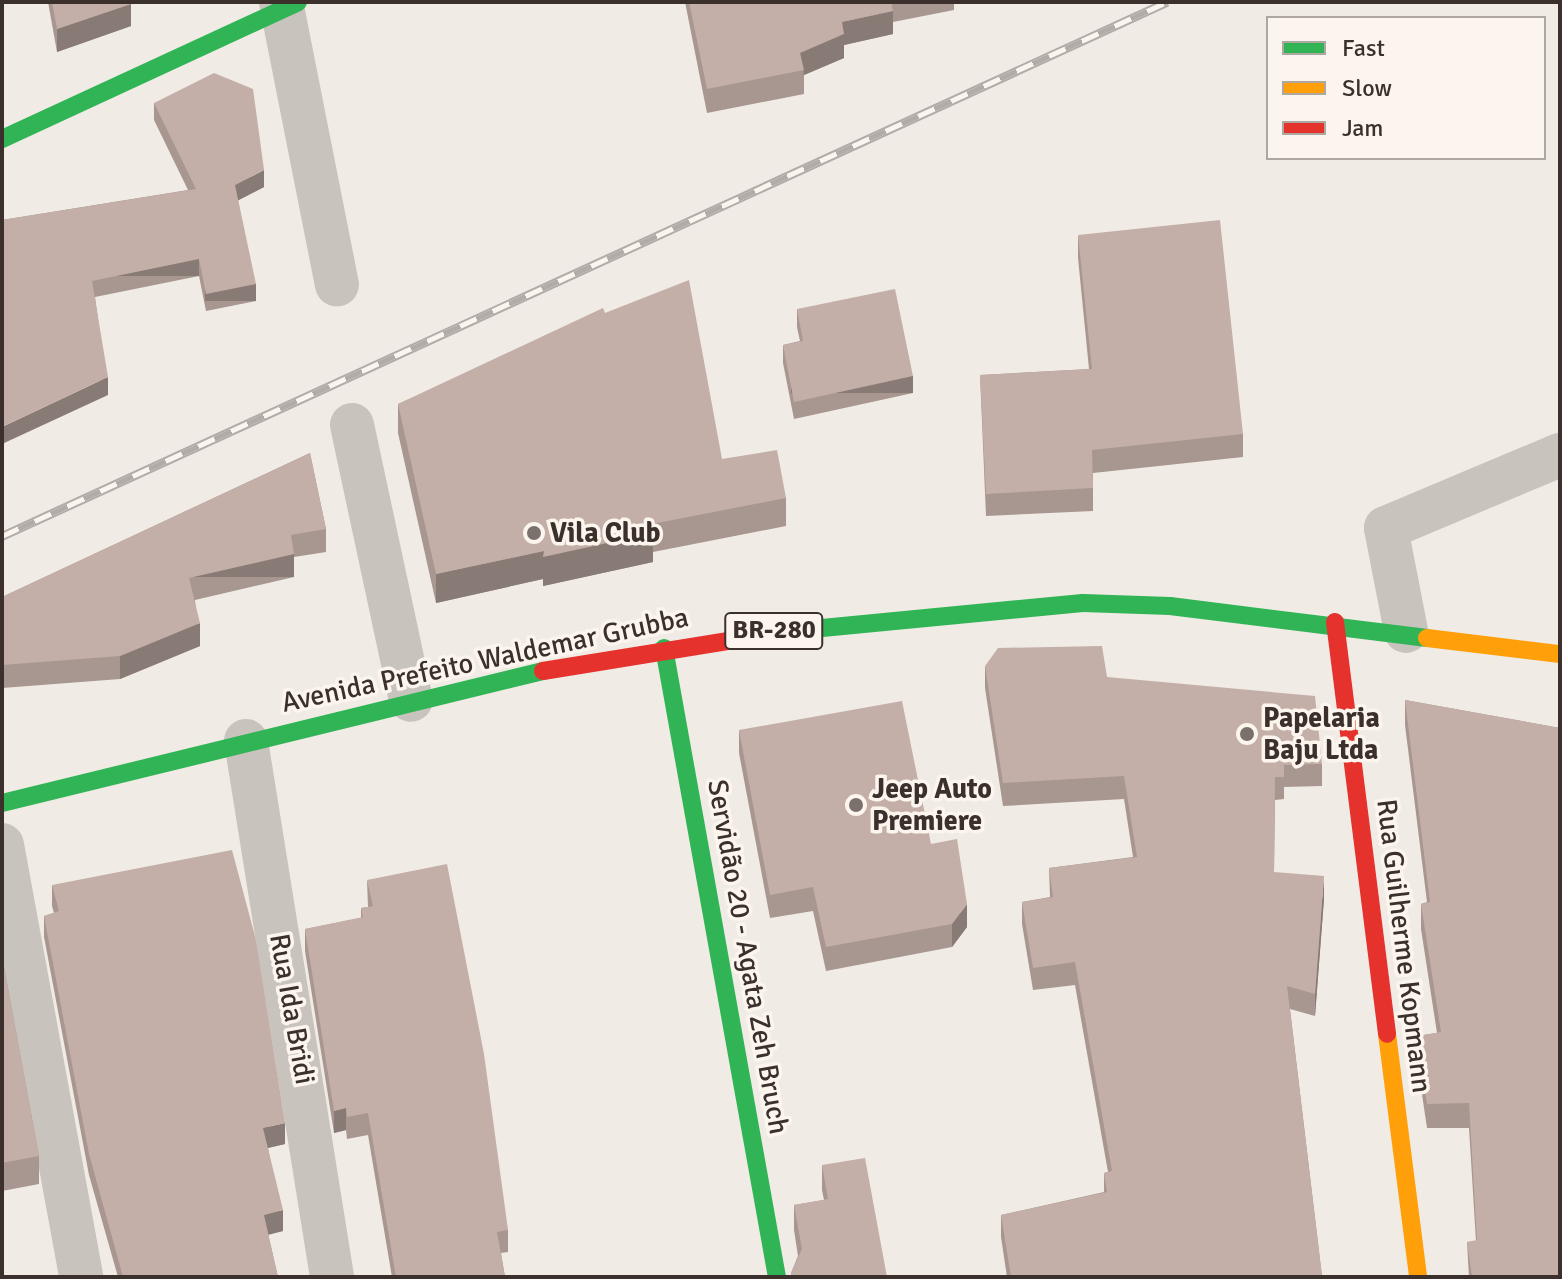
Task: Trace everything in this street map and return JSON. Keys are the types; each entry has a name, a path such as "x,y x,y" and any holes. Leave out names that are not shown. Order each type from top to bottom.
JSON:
{"main road":[{"path":"2,139 287,4"},
{"name":"Avenida Prefeito Waldemar Grubba","path":"2,803 411,700 664,648 858,620 1083,603 1335,622 1560,654"},
{"name":"Rua Guilherme Kopmann","path":"1335,622 1418,1277"},
{"name":"Servidão 20 - Agata Zeh Bruch","path":"664,648 777,1277"}],"street":[{"path":"287,4 337,285"},
{"path":"352,425 411,700"},
{"path":"1406,631 1386,528 1560,455"},
{"name":"Rua Ida Bridi","path":"246,741 332,1277"},
{"path":"2,845 81,1277"}],"building":[{"path":"52,2 131,2 131,4 57,29"},
{"path":"689,2 891,2 893,11 842,22 844,34 800,53 804,70 707,89"},
{"path":"214,73 253,89 264,170 235,185 256,284 206,294 199,259 92,281 108,377 2,427 2,220 196,189 154,103"},
{"path":"1220,220 1243,434 1092,450 1093,488 986,494 980,375 1092,369 1078,235"},
{"path":"689,280 722,459 777,450 786,498 652,524 653,533 543,557 544,551 436,574 398,404 603,308 605,313"},
{"path":"895,289 913,376 794,402 783,345 803,341 797,309"},
{"path":"310,453 326,529 291,535 294,554 189,578 200,623 120,656 2,665 2,597"},
{"path":"1102,646 1107,677 1315,696 1322,764 1284,765 1284,777 1275,777 1274,872 1324,876 1315,994 1287,986 1322,1276 1367,1277 1011,1277 1001,1215 1107,1192 1104,1173 1112,1171 1075,962 1033,968 1022,902 1053,897 1049,868 1137,857 1124,776 1003,783 985,666 998,648"},
{"path":"1405,700 1560,728 1560,1277 1472,1277 1467,1242 1477,1240 1469,1103 1427,1104 1417,1036 1441,1032 1421,904 1430,902"},
{"name":"Jeep Auto Premiere","path":"902,701 931,844 957,839 967,904 952,924 826,947 813,887 770,895 739,730"},
{"path":"232,850 256,940 285,1123 263,1128 283,1210 264,1215 278,1277 123,1277 89,1154 44,916 59,911 52,885"},
{"path":"447,864 484,1054 508,1230 497,1232 505,1277 396,1277 368,1113 347,1117 346,1108 334,1111 305,929 363,917 361,908 373,906 367,880"},
{"path":"2,956 39,1156 2,1163"},
{"path":"865,1158 887,1277 791,1277 802,1249 794,1205 828,1199 822,1165"}],"railway":[{"path":"2,536 1167,2"}],"traffic: fast":[{"path":"2,139 298,2"},
{"path":"791,631 1083,603 1170,606 1427,638"},
{"path":"664,648 777,1277"},
{"path":"2,803 543,671"}],"traffic: slow":[{"path":"1427,638 1560,654"},
{"path":"1387,1034 1418,1277"}],"traffic: jam":[{"path":"1335,622 1387,1034"},
{"path":"543,671 791,631"}],"place":[{"name":"Vila Club","path":"534,533"},
{"name":"Papelaria Baju Ltda","path":"1247,734"},
{"name":"Jeep Auto Premiere","path":"856,805"}]}
